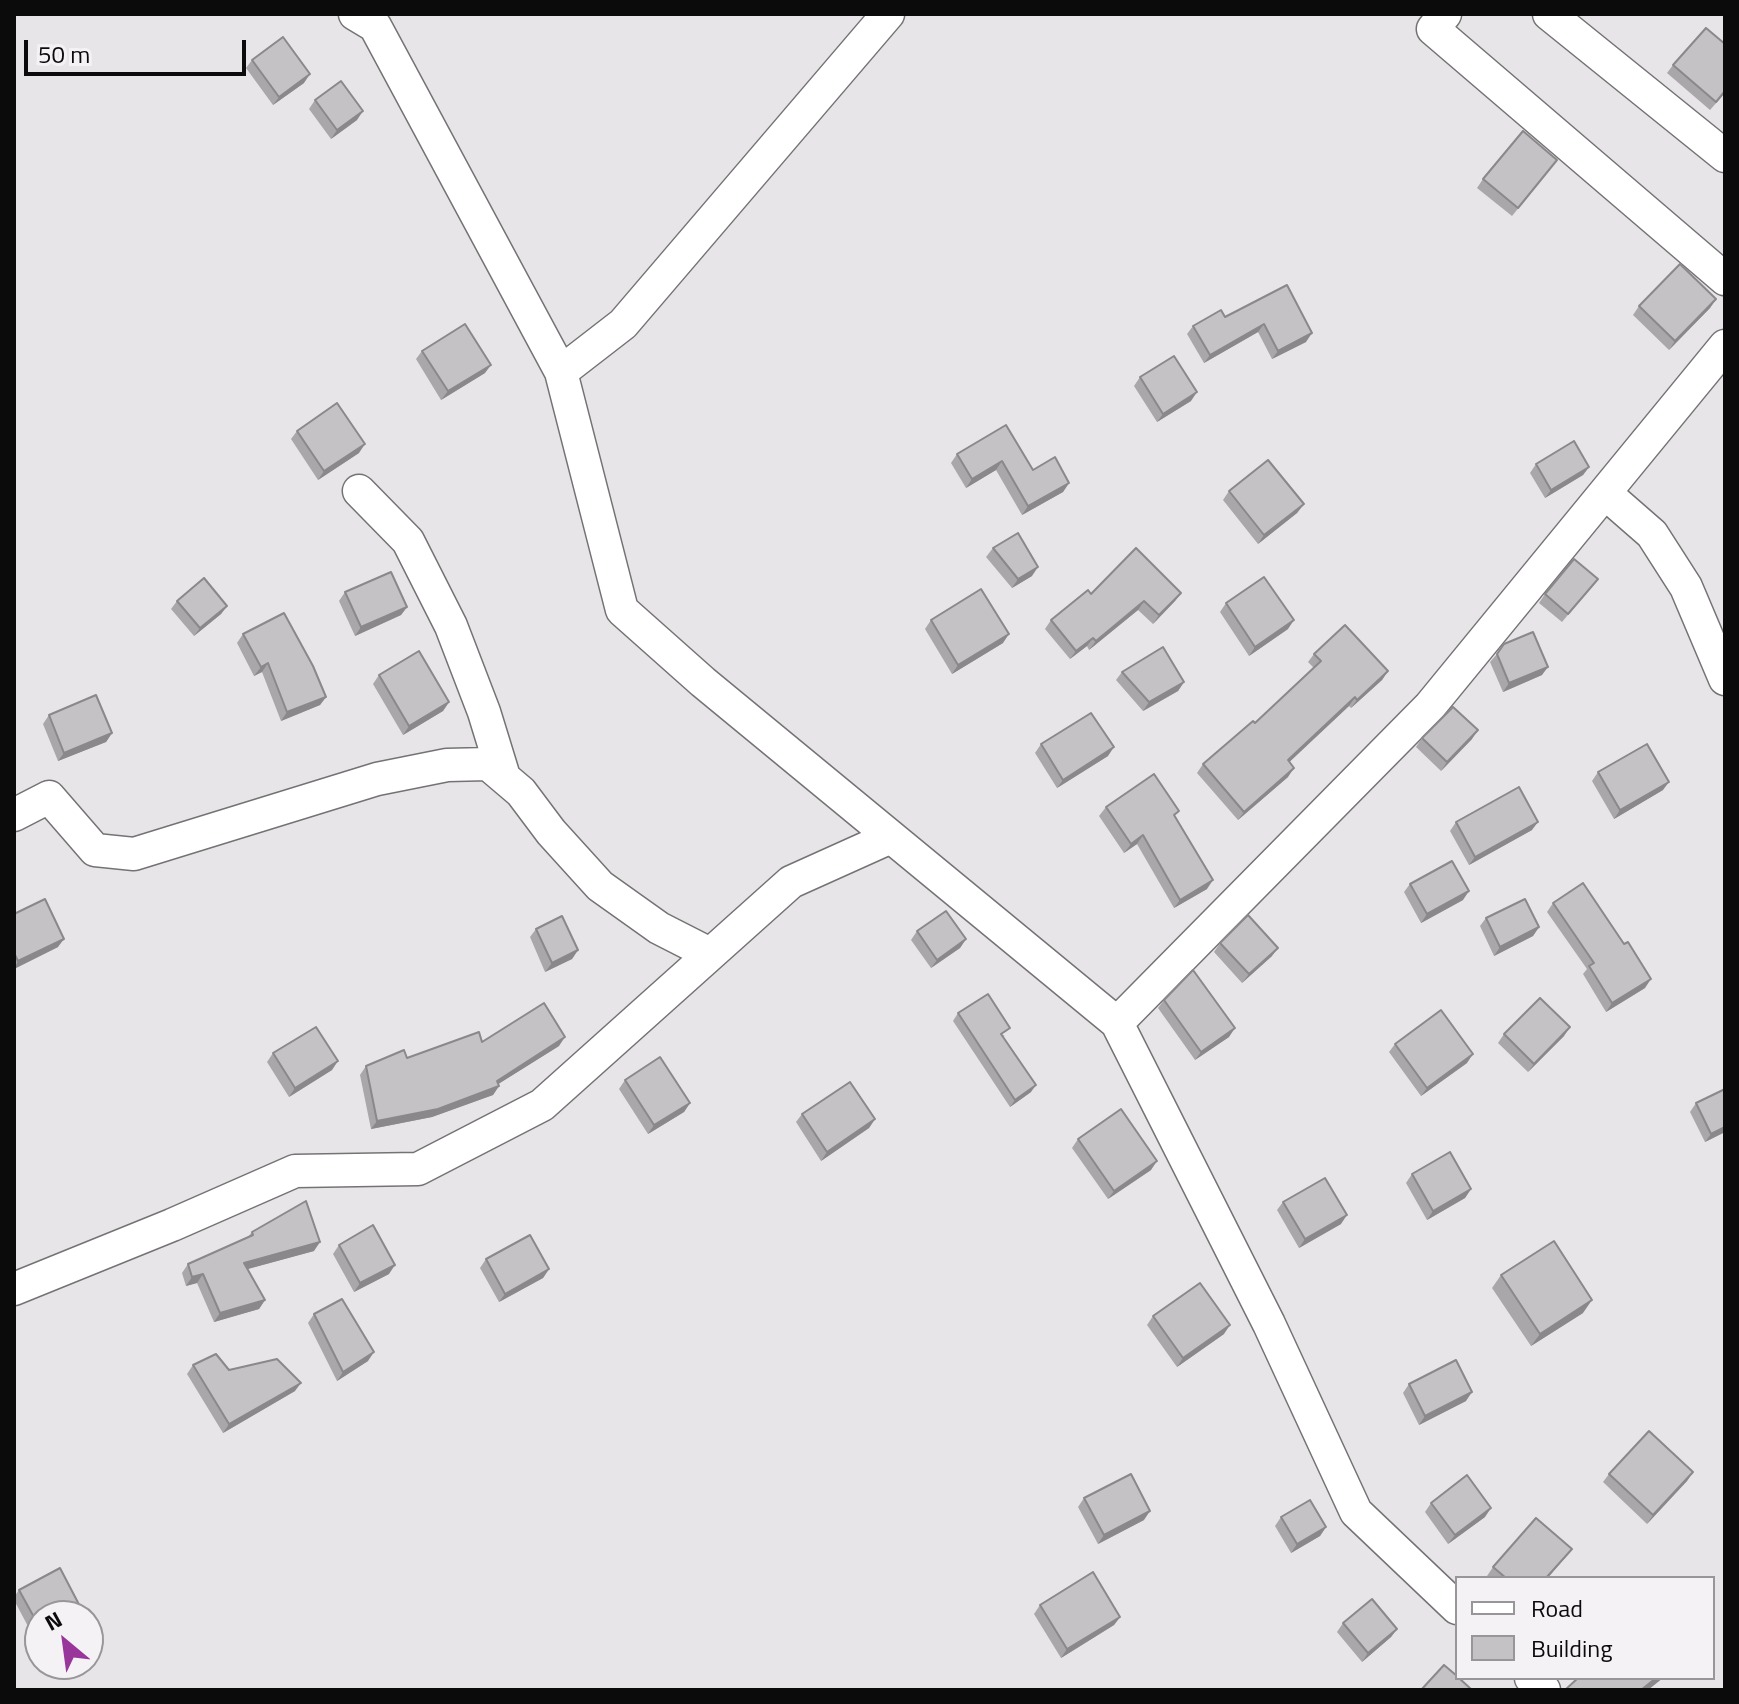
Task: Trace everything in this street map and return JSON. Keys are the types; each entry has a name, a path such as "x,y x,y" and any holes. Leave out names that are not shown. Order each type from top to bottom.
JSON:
{"street":[{"path":"355,14 375,26 561,372 622,610 703,682 1117,1023 1269,1324 1356,1512 1455,1606"},
{"path":"561,372 623,324 888,14"},
{"path":"1445,14 1433,29 1725,279"},
{"path":"1549,14 1725,156"},
{"path":"1117,1023 1430,706 1725,346"},
{"path":"359,491 408,541 451,626 484,712 504,777"},
{"path":"1605,493 1652,534 1686,587 1725,679"},
{"path":"14,815 49,797 95,850 134,854 377,779 447,765 488,764 521,792 551,832 600,886 659,928 710,954"},
{"path":"14,1289 295,1171 418,1169 542,1105 791,882 891,837"}],"building":[{"path":"1706,28 1725,44 1725,91 1716,102 1673,65"},
{"path":"283,37 310,74 279,97 252,60"},
{"path":"341,81 363,111 337,130 315,100"},
{"path":"1523,131 1557,160 1518,208 1483,179"},
{"path":"1680,264 1716,299 1675,341 1639,306"},
{"path":"1287,285 1312,333 1278,351 1264,324 1210,355 1193,326 1221,310 1225,317"},
{"path":"465,324 491,365 448,391 422,351"},
{"path":"1174,356 1197,392 1163,414 1140,377"},
{"path":"337,403 365,444 324,471 297,431"},
{"path":"1006,425 1033,470 1055,457 1069,483 1028,506 1002,461 972,479 957,454"},
{"path":"1574,441 1589,467 1551,490 1536,464"},
{"path":"1268,460 1304,504 1264,535 1229,491"},
{"path":"1018,533 1038,567 1018,579 993,548"},
{"path":"1136,548 1181,593 1159,615 1144,601 1096,641 1093,638 1076,651 1051,620 1088,590 1091,594"},
{"path":"1574,559 1598,579 1568,614 1545,594"},
{"path":"391,572 407,607 361,627 345,592"},
{"path":"1264,577 1294,620 1255,647 1226,603"},
{"path":"204,578 227,606 200,628 177,601"},
{"path":"981,589 1009,634 958,665 931,620"},
{"path":"284,613 326,697 287,712 268,663 261,667 243,634"},
{"path":"1345,625 1388,671 1357,700 1355,697 1288,760 1294,768 1244,812 1203,764 1253,721 1255,723 1321,661 1314,654"},
{"path":"1533,632 1548,667 1509,683 1497,654 1504,644"},
{"path":"1163,647 1184,682 1149,702 1122,672"},
{"path":"419,651 449,702 409,726 379,675"},
{"path":"96,695 112,733 64,753 49,715"},
{"path":"1453,707 1478,730 1447,762 1422,738"},
{"path":"1091,713 1114,747 1063,780 1041,744"},
{"path":"1647,744 1669,782 1620,810 1598,772"},
{"path":"1154,774 1179,811 1174,815 1213,880 1180,900 1143,835 1131,844 1106,807"},
{"path":"1519,787 1538,822 1475,857 1456,822"},
{"path":"1452,861 1469,891 1427,914 1410,884"},
{"path":"1583,883 1624,944 1628,942 1651,979 1612,1003 1589,966 1594,963 1553,903"},
{"path":"45,899 64,939 18,961 14,953 14,914"},
{"path":"1525,899 1539,927 1500,947 1486,918"},
{"path":"946,911 966,939 937,960 917,931"},
{"path":"1248,915 1278,948 1249,974 1220,943"},
{"path":"562,916 578,950 552,963 536,929"},
{"path":"1193,970 1235,1028 1201,1052 1164,1000"},
{"path":"988,994 1010,1028 1001,1034 1036,1085 1015,1100 958,1013"},
{"path":"1540,998 1570,1027 1534,1064 1504,1034"},
{"path":"544,1003 565,1037 497,1081 499,1086 438,1109 377,1121 366,1066 404,1050 407,1058 479,1032 482,1042"},
{"path":"1441,1010 1473,1054 1427,1088 1395,1044"},
{"path":"316,1027 338,1061 295,1088 273,1053"},
{"path":"660,1057 690,1103 654,1125 625,1080"},
{"path":"850,1082 875,1119 827,1152 802,1114"},
{"path":"1725,1089 1725,1127 1711,1134 1696,1103"},
{"path":"1121,1109 1157,1161 1114,1191 1078,1139"},
{"path":"1450,1152 1471,1189 1433,1211 1412,1174"},
{"path":"1325,1178 1347,1215 1305,1239 1283,1202"},
{"path":"306,1201 320,1242 244,1263 265,1300 220,1313 203,1274 192,1277 188,1264 253,1235 252,1232"},
{"path":"373,1225 395,1265 360,1283 339,1245"},
{"path":"530,1235 549,1269 505,1294 486,1259"},
{"path":"1554,1241 1592,1300 1540,1334 1501,1275"},
{"path":"1200,1283 1230,1325 1183,1358 1153,1316"},
{"path":"342,1299 374,1352 343,1372 314,1314"},
{"path":"216,1354 229,1370 277,1359 301,1383 229,1424 193,1365"},
{"path":"1456,1360 1472,1392 1425,1416 1409,1384"},
{"path":"1649,1431 1693,1472 1653,1515 1609,1474"},
{"path":"1131,1474 1150,1511 1104,1535 1084,1498"},
{"path":"1467,1475 1491,1508 1455,1535 1431,1503"},
{"path":"1310,1500 1326,1527 1297,1544 1281,1517"},
{"path":"1536,1518 1572,1549 1548,1576 1504,1576 1493,1567"},
{"path":"60,1568 77,1600 25,1600 19,1590"},
{"path":"1093,1572 1120,1617 1067,1649 1040,1605"},
{"path":"1372,1599 1397,1629 1368,1653 1343,1623"},
{"path":"1444,1665 1455,1674 1455,1680 1461,1680 1472,1690 1421,1690"},
{"path":"1576,1680 1654,1680 1641,1690 1565,1690"}]}
